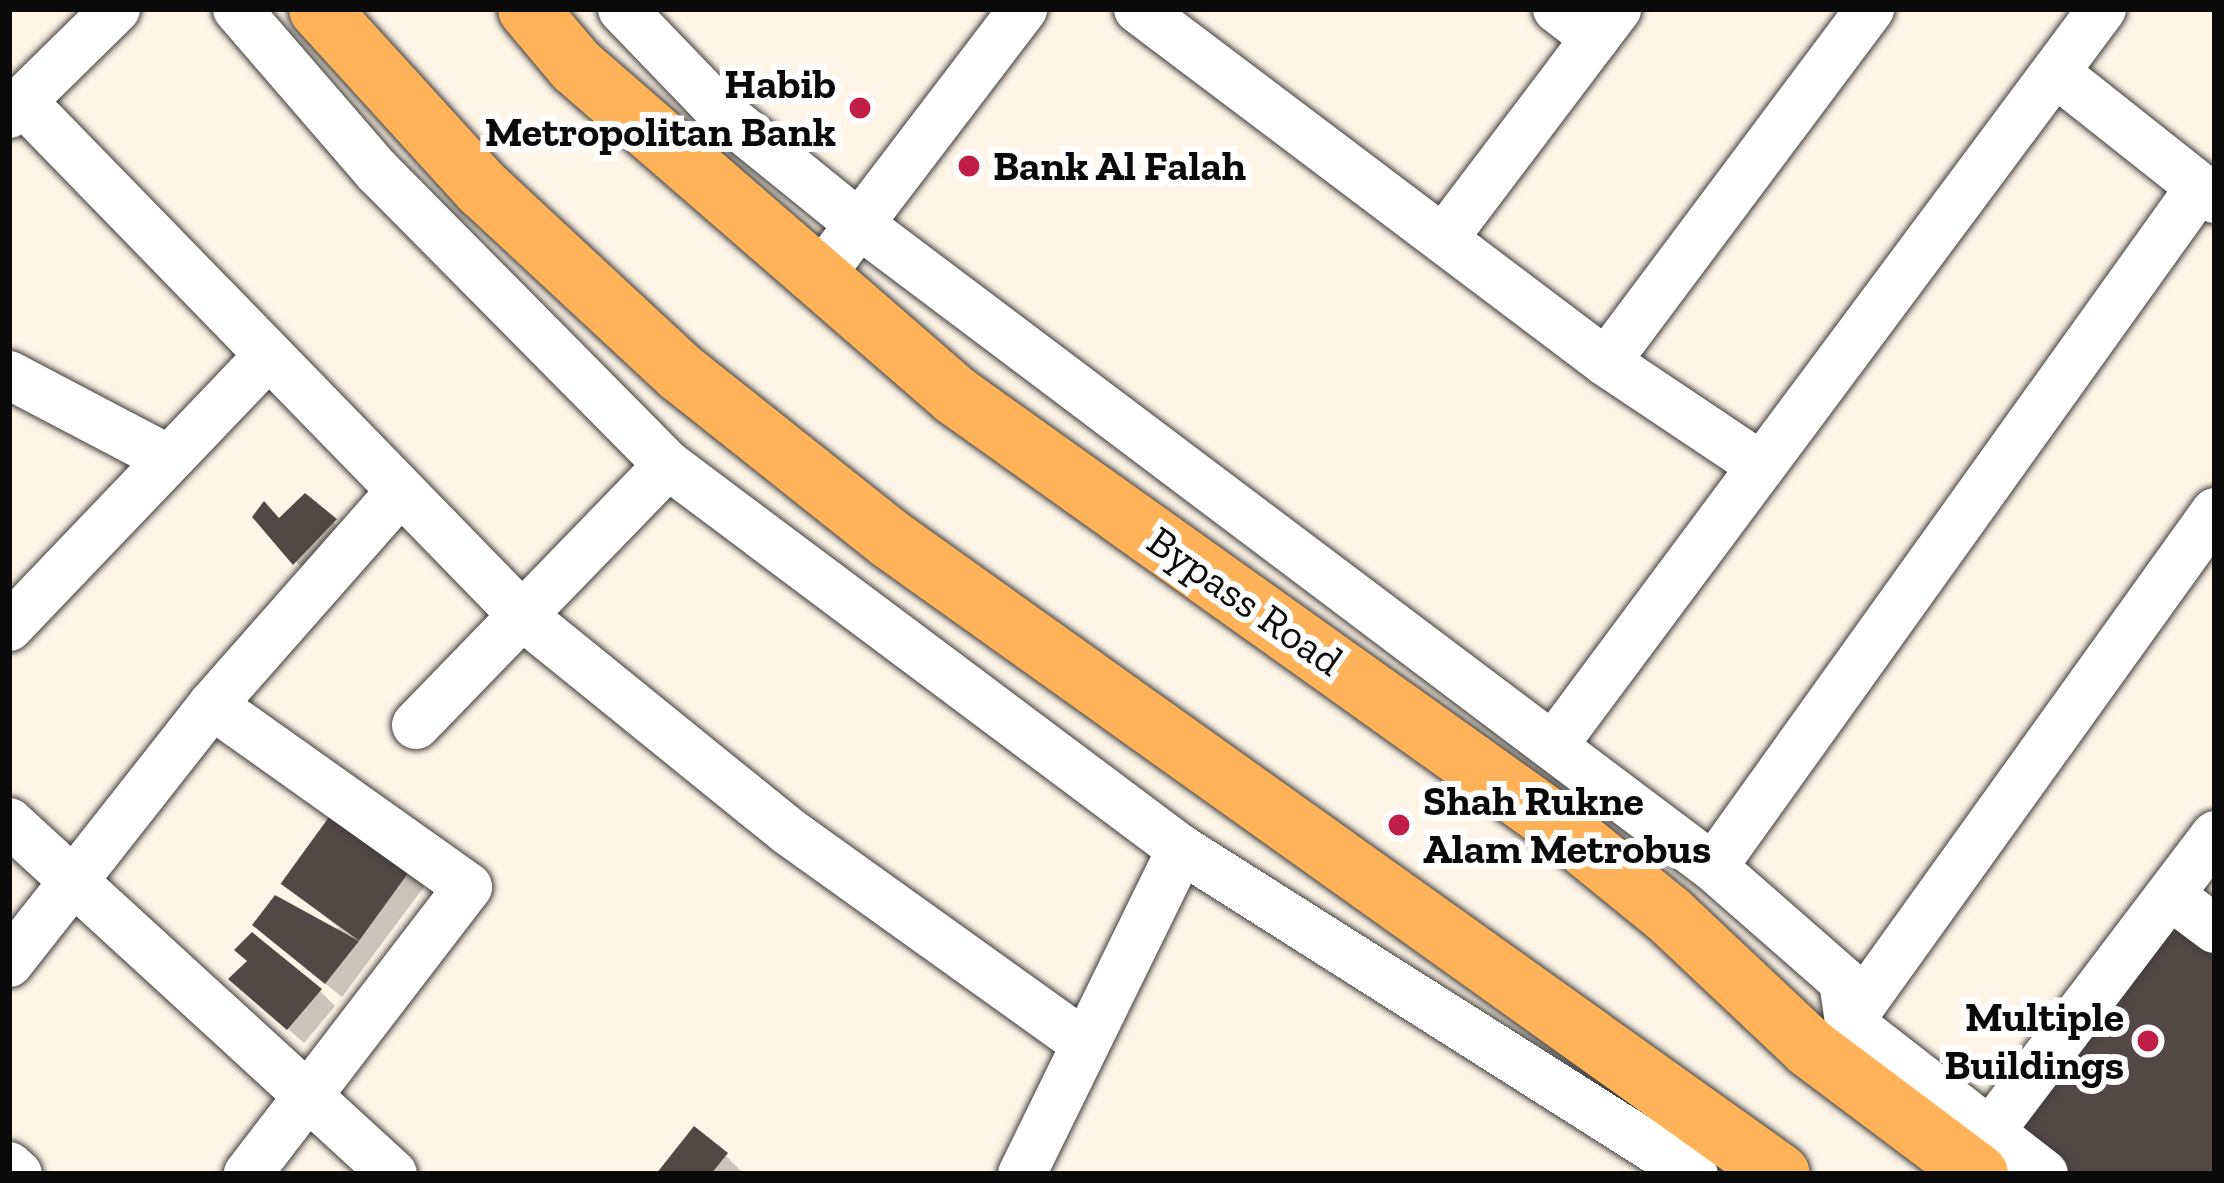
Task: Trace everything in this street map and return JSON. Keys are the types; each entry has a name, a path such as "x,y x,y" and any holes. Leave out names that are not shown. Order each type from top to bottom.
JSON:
{"main road":[{"path":"319,9 483,189 733,414 909,553 1780,1174"},
{"name":"Bypass Road","path":"528,9 576,66 956,396 1562,828 1668,914 1810,1048 1983,1154"}],"street":[{"path":"116,9 15,107 525,618 788,831 1085,1043"},
{"path":"237,9 377,171 668,465 1181,849 1694,1174"},
{"path":"622,9 722,112 859,224 1556,742 1714,867 1843,981 1849,1022 1983,1154 2044,1174"},
{"path":"819,277 1023,9"},
{"path":"1138,9 1606,362 1760,465"},
{"path":"1444,238 1606,24 1557,9"},
{"path":"1606,362 1870,9"},
{"path":"1556,742 2102,9"},
{"path":"1714,867 2208,193 2056,74"},
{"path":"9,627 164,456 266,357"},
{"path":"9,375 164,456"},
{"path":"416,724 525,618 668,465"},
{"path":"9,963 212,705 398,494"},
{"path":"1849,1022 2215,512"},
{"path":"212,705 468,887 248,1174"},
{"path":"9,822 393,1174"},
{"path":"1983,1154 2215,835"},
{"path":"1022,1174 1181,849"},
{"path":"2171,896 2215,929"},
{"path":"9,1166 18,1174"}],"building":[{"path":"305,493 337,519 293,565 252,517 264,501 279,518"},
{"path":"337,806 415,863 359,941 281,884"},
{"path":"275,895 359,941 325,984 252,925"},
{"name":"Multiple Buildings","path":"2174,920 2215,950 2215,1174 2066,1174 2011,1131"},
{"path":"252,932 322,989 287,1030 228,979 247,961 234,950"},
{"path":"694,1126 728,1153 711,1174 656,1174"}],"place":[{"name":"Habib Metropolitan Bank","path":"860,108"},
{"name":"Bank Al Falah","path":"969,166"},
{"name":"Shah Rukne Alam Metrobus","path":"1399,825"},
{"name":"Multiple Buildings","path":"2148,1041"}]}
